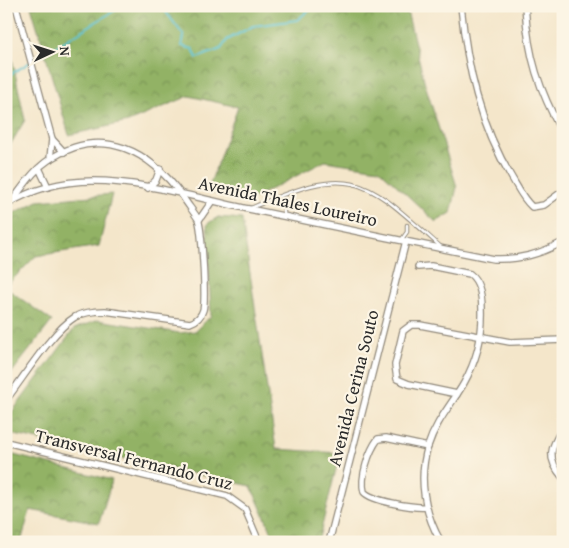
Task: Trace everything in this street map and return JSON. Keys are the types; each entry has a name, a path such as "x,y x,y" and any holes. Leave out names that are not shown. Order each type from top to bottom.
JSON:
{"street":[{"path":"16,6 52,138 50,159"},
{"path":"461,6 464,36 478,105 495,147 526,202 536,208 563,191"},
{"path":"525,6 526,29 538,83 542,96 563,134"},
{"path":"52,138 64,152"},
{"path":"6,400 58,332 77,316 95,311 105,311 190,323 198,319 204,308 199,220 180,194 142,155 124,146 106,144 89,145 64,152 50,159 39,168 9,203"},
{"path":"39,168 48,187"},
{"path":"148,188 153,185 159,172"},
{"name":"Avenida Thales Loureiro","path":"9,203 48,187 93,181 180,194 494,259 511,259 536,254 563,242"},
{"path":"199,220 212,201"},
{"name":"Avenida Cerina Souto","path":"329,542 403,240"},
{"path":"418,267 431,266 464,271 473,276 478,284 482,303 480,337 470,371 442,415 428,447 424,476 426,507 441,542"},
{"path":"457,394 410,384 397,379 395,366 403,331 415,325 510,342 563,340"},
{"path":"563,428 553,444 551,454 553,464 563,478"},
{"path":"426,507 415,507 370,497 364,492 363,484 373,446 378,438 428,447"},
{"name":"Transversal Fernando Cruz","path":"6,442 227,496 245,509 259,542"}],"lane":[{"path":"248,209 305,186 325,181 343,181 363,186 392,203 442,248"},
{"path":"284,199 282,206 284,217"},
{"path":"403,240 408,225"}],"green space":[{"path":"31,6 408,6 407,11 425,84 457,187 451,213 436,222 379,169 325,161 252,199 207,192 238,107 189,96 128,122 69,135"},
{"path":"6,30 25,120 6,152"},
{"path":"112,194 99,246 36,256 6,286 6,217 38,201"},
{"path":"218,217 242,219 276,449 340,453 318,542 276,542 251,486 6,433 6,420 74,329 98,320 180,333 195,331 211,316 207,224"},
{"path":"6,288 52,321 6,380"},
{"path":"6,453 112,480 99,523 30,510 21,542 6,542"}],"waterway":[{"path":"6,77 122,6"},
{"path":"159,6 163,8 184,36 182,46 193,49 197,58 221,49 227,40 253,26 297,20 314,6"}]}
